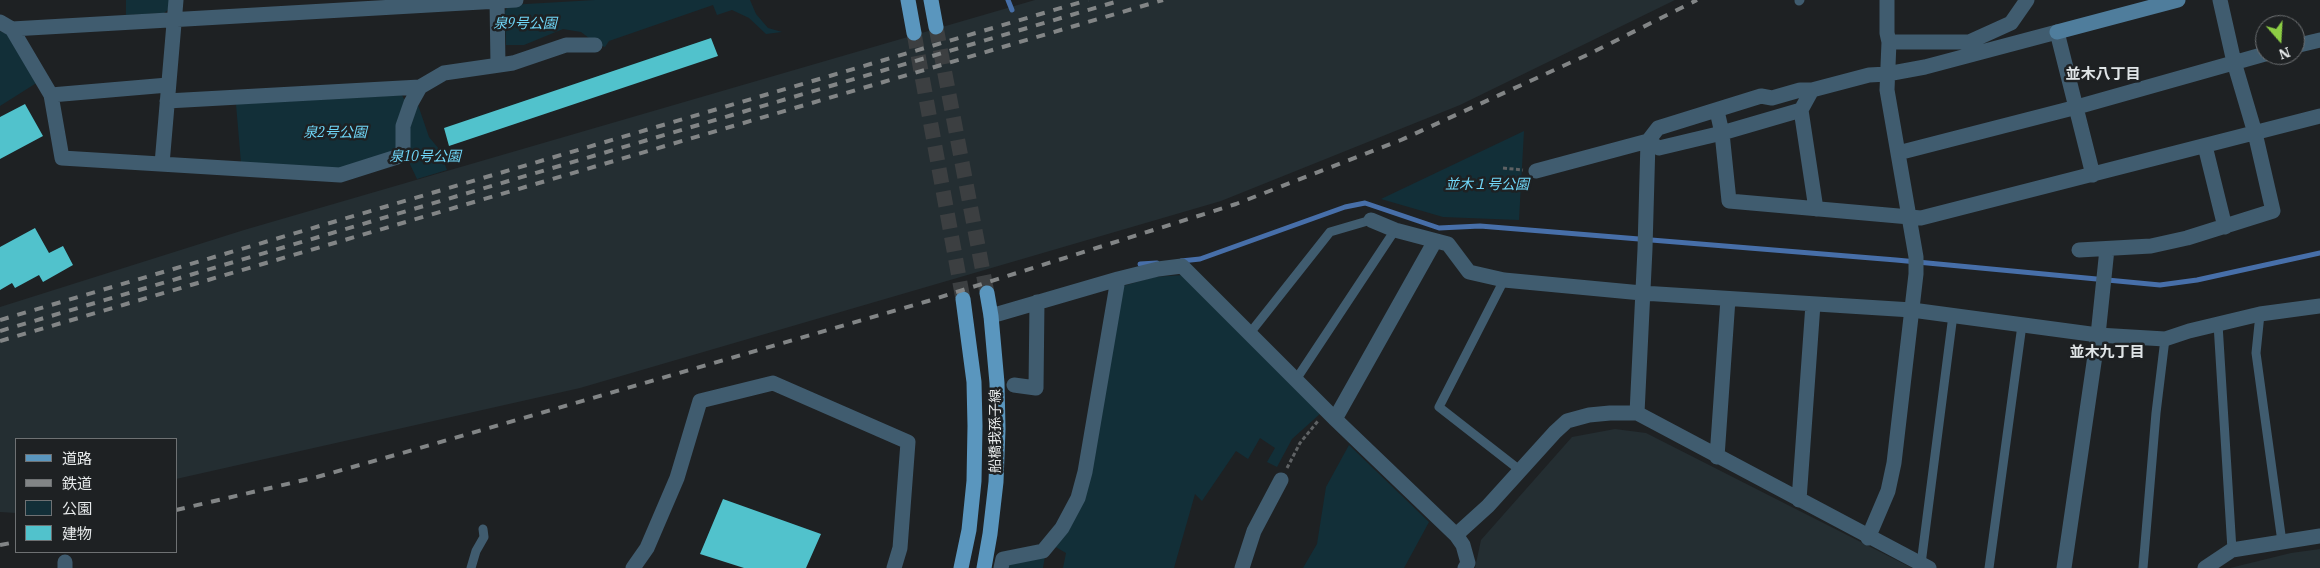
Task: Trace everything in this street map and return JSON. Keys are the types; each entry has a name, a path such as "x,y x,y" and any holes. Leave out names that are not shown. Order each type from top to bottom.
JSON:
{"main road":[{"path":"908,0 914,33"},
{"path":"931,0 936,27"},
{"name":"船橋我孫子線","path":"984,568 996,482 998,429 991,316 987,293"},
{"name":"船橋我孫子線","path":"962,568 970,530 974,481 975,426 974,382 963,300"}],"street":[{"path":"162,164 176,0"},
{"path":"6,26 516,0"},
{"path":"1868,538 1888,491 1894,463 1916,274 1916,257 1910,218 1887,90 1889,42 1887,33 1887,0"},
{"path":"1889,42 1969,42 2011,23 2027,0"},
{"path":"1637,413 1646,232 1648,141 1658,128 1761,96 1772,98 1869,75 1887,74 1925,66 2178,0"},
{"path":"2079,250 2150,246 2225,227 2273,211 2255,133 2234,62 2220,0"},
{"path":"497,1 498,66"},
{"path":"6,26 52,95 62,158 340,175 403,156 403,126 420,87"},
{"path":"2057,32 2094,175"},
{"path":"2305,44 2320,40"},
{"path":"167,101 420,87 444,73 513,63 566,45 594,45"},
{"path":"1898,153 2077,107 2255,57"},
{"path":"52,95 168,85"},
{"path":"1812,90 1801,110 1816,209"},
{"path":"1536,171 1648,141 1658,148 1722,133 1801,110"},
{"path":"1717,111 1722,133 1729,201 1910,218 1921,218 2094,175 2320,116"},
{"path":"2205,146 2225,227"},
{"path":"1371,220 1395,230 1448,244 1469,272 1504,280 1642,293 1912,310 2098,335 2164,339 2260,314 2320,306"},
{"path":"1331,415 1435,241"},
{"path":"2064,568 2098,335 2107,249"},
{"path":"991,316 1118,279 1158,269 1182,266 1297,378 1331,415 1456,535 1463,545 1468,563 1465,568"},
{"path":"1001,568 1003,559 1043,551 1062,528 1078,498 1085,472 1118,279"},
{"path":"1717,457 1728,299"},
{"path":"1014,385 1036,388 1037,302"},
{"path":"1799,500 1813,304"},
{"path":"633,568 647,548 677,478 700,401 774,383 908,442 900,548 894,568"},
{"path":"1456,535 1488,506 1567,421 1589,415 1637,413 1868,538 1925,566"},
{"path":"1242,568 1254,531 1281,480"},
{"path":"2205,568 2232,550 2320,536"}],"lane":[{"path":"1250,333 1330,232 1371,220"},
{"path":"1297,378 1395,230"},
{"path":"1504,280 1439,407 1521,471"},
{"path":"2260,314 2256,353 2282,542"},
{"path":"1925,566 1953,315"},
{"path":"2218,324 2232,550"},
{"path":"1989,568 2022,325"},
{"path":"2143,568 2164,339"},
{"path":"471,568 476,551 484,537 483,530"}],"path":[{"path":"1281,480 1300,443 1331,415"}],"shaded area":[{"path":"1035,0 1675,0 1460,105 1221,201 580,388 178,479 178,438 15,438 15,513 0,512 0,307 244,230"},
{"path":"1615,429 1646,433 1912,568 1475,568 1481,540 1572,437"},
{"path":"2320,549 2320,568 2230,568 2291,553"}],"green space":[{"path":"126,0 170,0 170,8 164,13 126,15"},
{"name":"泉9号公園","path":"595,0 750,0 756,14 768,28 782,32 766,34 749,18 732,10 717,15 713,5 609,41 605,47 598,45 581,32 563,29 524,45 506,45 505,11 509,5"},
{"path":"0,31 9,35 38,82 0,106"},
{"name":"泉2号公園","path":"402,95 405,101 398,146 393,152 338,169 241,163 236,104"},
{"name":"泉10号公園","path":"417,102 429,137 439,149 447,170 417,179 408,160 409,127"},
{"name":"並木１号公園","path":"1524,131 1519,220 1443,217 1381,199"},
{"path":"1183,275 1321,413 1292,439 1277,467 1267,462 1275,448 1260,438 1248,459 1236,451 1202,501 1195,494 1174,568 1063,568 1066,553 1054,546 1065,532 1123,286 1154,277"},
{"path":"1349,445 1429,522 1404,568 1303,568 1317,544 1326,487"},
{"path":"1045,556 1043,568 1004,568 1005,564"}],"building":[{"path":"711,38 718,56 449,146 444,128"},
{"path":"25,104 43,136 0,159 0,117"},
{"path":"35,228 49,253 63,246 73,265 43,282 39,275 15,288 12,283 0,290 0,247"},
{"path":"723,499 821,534 806,568 744,568 700,554"}],"waterway":[{"path":"1008,0 1012,10"},
{"path":"1181,261 1200,259 1345,207 1365,203 1439,228 1480,226 1896,260 2160,285 2197,280 2320,253"},
{"path":"1140,264 1157,263"}],"tunnel":[{"path":"936,27 987,293"},
{"path":"914,33 963,299"}],"railway":[{"path":"0,320 1088,0"},
{"path":"0,331 1122,0"},
{"path":"0,341 1163,0"},
{"path":"178,510 317,477 420,448 928,301 1236,204 1401,140 1587,55 1697,0"},
{"path":"0,545 15,542"}],"district":[{"name":"並木八丁目","path":"2103,75"},
{"name":"並木九丁目","path":"2107,353"}]}
